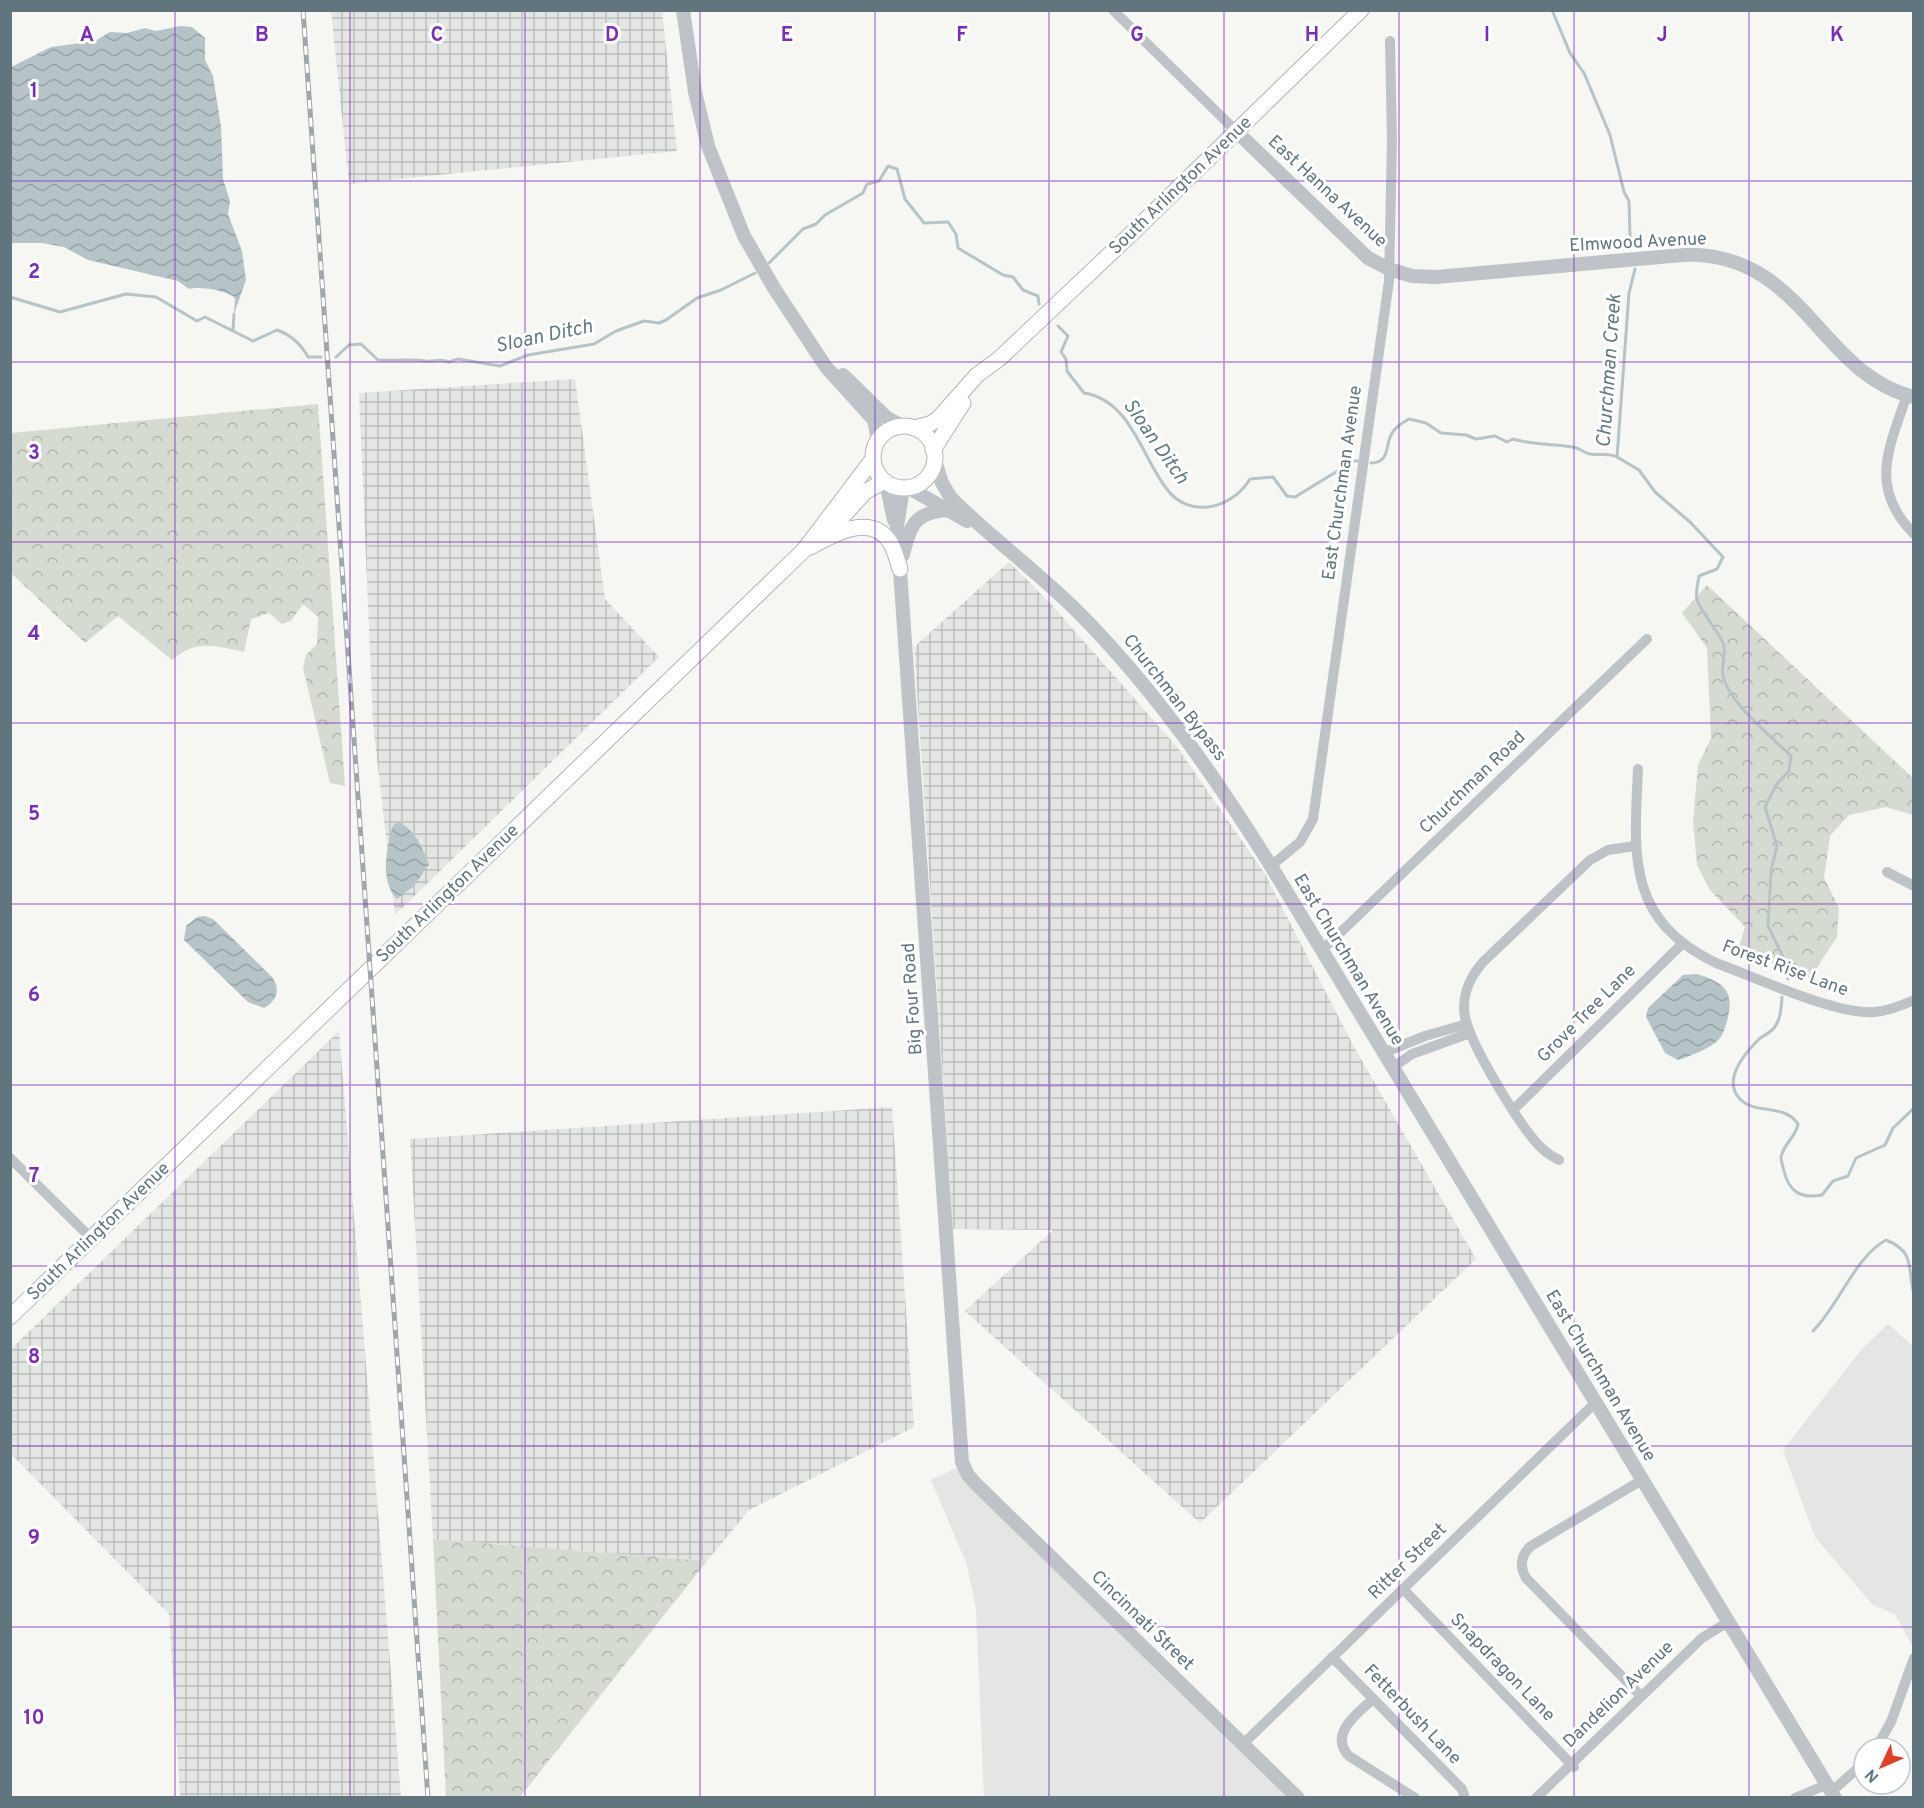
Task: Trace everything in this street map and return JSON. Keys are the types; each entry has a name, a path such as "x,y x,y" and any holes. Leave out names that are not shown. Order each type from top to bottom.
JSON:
{"main road":[{"name":"South Arlington Avenue","path":"909,428 930,424 938,419 977,375 999,359 1361,10"},
{"name":"South Arlington Avenue","path":"934,454 948,424 999,359"},
{"path":"909,428 926,437 934,454 930,474 917,485 906,488 885,482 876,471 873,459 878,440 889,430 909,428"},
{"name":"South Arlington Avenue","path":"10,1317 804,550 873,459"},
{"path":"821,541 865,492 885,482"},
{"path":"804,550 846,529 872,529 888,539 900,568"}],"street":[{"path":"683,10 695,92 708,146 725,192 765,274 835,378 874,420 878,440"},
{"name":"East Hanna Avenue","path":"1113,10 1356,249 1389,269"},
{"name":"East Churchman Avenue","path":"1390,41 1392,141 1389,269 1363,476 1313,819 1300,842 1271,866 1833,1793"},
{"name":"Elmwood Avenue","path":"1389,269 1412,276 1436,277 1683,255 1722,257 1763,274 1861,369 1878,382 1910,396"},
{"path":"814,346 887,418 909,428"},
{"path":"1910,396 1888,453 1885,473 1892,507 1914,534"},
{"name":"Churchman Bypass","path":"934,454 942,483 951,498 1031,567 1095,629 1145,687 1198,755 1271,866"},
{"name":"Big Four Road","path":"885,482 897,527 964,1467"},
{"name":"Churchman Bypass","path":"906,488 948,510 1031,567"},
{"name":"Big Four Road","path":"897,527 906,488"},
{"path":"900,568 909,533 918,519 929,511 948,510"},
{"name":"Churchman Road","path":"1322,951 1647,639"},
{"name":"Forest Rise Lane","path":"1638,769 1635,846 1638,872 1652,906 1667,928 1683,943 1716,963 1837,1007 1874,1012 1902,1006 1914,1000"},
{"path":"1559,1160 1533,1139 1514,1109 1469,1029 1465,998 1471,978 1483,962 1594,856 1613,848 1635,846"},
{"path":"1887,872 1914,886"},
{"name":"Grove Tree Lane","path":"1514,1109 1683,943"},
{"path":"1383,1053 1425,1036 1469,1029"},
{"path":"1392,1068 1412,1054 1469,1029"},
{"path":"10,1158 92,1239"},
{"name":"Ritter Street","path":"1243,1744 1595,1403"},
{"name":"Cincinnati Street","path":"964,1467 975,1483 1298,1797"},
{"path":"1641,1696 1526,1578 1522,1562 1531,1546 1642,1480"},
{"name":"Snapdragon Lane","path":"1404,1590 1573,1766"},
{"name":"Dandelion Avenue","path":"1536,1797 1573,1766 1702,1638 1728,1622"},
{"name":"Fetterbush Lane","path":"1332,1657 1462,1789 1465,1797"},
{"path":"1883,1736 1891,1722 1914,1658"},
{"path":"1373,1699 1345,1726 1341,1735 1343,1749 1349,1756 1415,1797"},
{"path":"1795,1797 1833,1793 1852,1775"}],"shaded area":[{"path":"331,11 662,11 677,151 349,184"},
{"path":"575,379 605,599 659,657 395,915 373,724 359,393"},
{"path":"1009,562 1051,604 1177,747 1265,874 1354,1047 1476,1259 1200,1523 965,1311 1053,1230 953,1229 914,647"},
{"path":"339,1031 401,1797 180,1797 169,1614 11,1454 11,1349"},
{"path":"892,1107 914,1427 749,1510 707,1561 433,1539 410,1139"},
{"path":"1888,1324 1913,1346 1913,1647 1895,1614 1873,1605 1815,1537 1783,1450 1861,1350"},
{"path":"958,1467 1292,1797 984,1797 976,1609 967,1565 931,1480"}],"green space":[{"path":"318,404 345,786 330,783 303,668 306,655 317,644 318,617 303,604 291,621 282,624 269,613 251,619 244,652 206,646 190,649 172,660 118,616 85,643 11,573 11,433"},
{"path":"1707,585 1913,778 1913,815 1886,807 1849,815 1830,836 1824,878 1839,908 1837,937 1810,978 1738,950 1745,927 1710,890 1697,865 1693,822 1698,765 1711,738 1707,648 1682,613"},
{"path":"433,1539 707,1561 520,1797 446,1797"}],"water":[{"path":"180,26 192,27 205,38 205,60 213,76 221,127 223,179 230,201 228,214 242,251 246,280 234,314 235,298 226,293 206,288 189,289 178,281 88,260 64,247 42,243 11,243 11,67 51,47 95,41 110,32 127,33 145,28 156,31"},
{"path":"398,822 413,834 421,845 429,864 414,886 397,899 388,883 386,863 393,825"},
{"path":"205,916 213,919 272,977 277,990 275,998 264,1008 248,1002 184,940 186,926 197,917"},
{"path":"1697,974 1715,981 1726,990 1730,1002 1727,1021 1722,1035 1716,1042 1693,1055 1678,1060 1665,1053 1646,1017 1648,1008 1683,975"}],"waterway":[{"name":"Churchman Creek","path":"1552,10 1570,53 1584,73 1610,135 1624,192 1629,201 1630,236 1635,246"},
{"name":"Sloan Ditch","path":"769,263 803,229 816,224 825,215 863,193 867,184 879,181 888,166 897,169 905,199 924,223 948,222 956,234 958,248 1003,275 1013,277 1023,290 1038,296 1039,304"},
{"name":"Churchman Creek","path":"1635,269 1629,293 1617,457 1639,470 1655,492 1690,522 1723,557 1717,569 1699,576 1696,594 1701,609 1723,643 1723,675 1726,685 1751,718 1791,756 1789,771 1776,785 1765,807 1777,846 1771,871 1768,926 1788,967 1788,979"},
{"name":"Sloan Ditch","path":"336,357 349,345 361,344 378,360 449,362 458,359 500,366 528,355 594,344 616,331 644,321 659,323 697,298 721,290 755,273"},
{"name":"Sloan Ditch","path":"10,297 60,312 126,294 156,297 197,321 205,317 253,341 277,330 295,340 308,357 321,357"},
{"path":"233,330 234,314"},
{"name":"Sloan Ditch","path":"1058,326 1068,336 1061,352 1066,359 1067,371 1084,393 1100,398 1124,417 1166,488 1175,498 1186,504 1210,507 1233,498 1250,479 1273,477 1287,496 1295,497 1354,461 1358,461"},
{"name":"Sloan Ditch","path":"1371,463 1384,457 1393,432 1409,419 1426,423 1441,433 1466,435 1476,439 1495,436 1507,442 1513,439 1573,447 1590,454 1617,457"},
{"name":"Churchman Creek","path":"1782,997 1776,1025 1759,1039 1742,1059 1734,1075 1733,1084 1735,1092 1746,1104 1785,1113 1798,1124 1781,1157 1786,1178 1793,1189 1802,1195 1822,1195 1833,1181 1848,1176 1856,1158 1885,1145 1893,1128 1914,1108"},
{"name":"Churchman Creek","path":"1813,1331 1856,1269 1875,1248 1886,1240 1896,1245 1906,1256 1914,1294"}],"railway":[{"path":"303,10 428,1798"}]}
